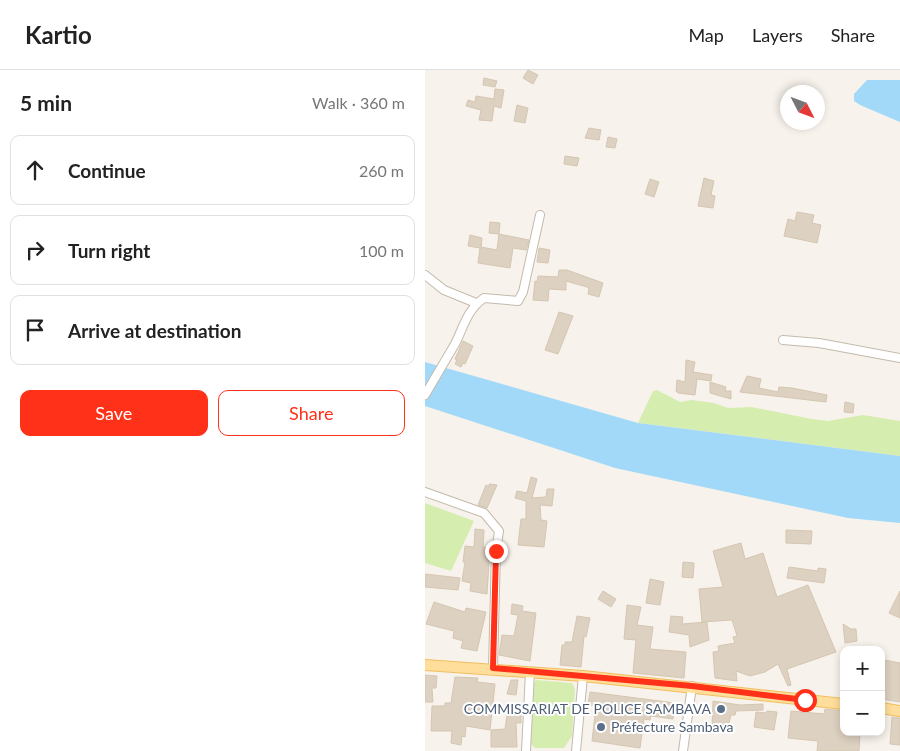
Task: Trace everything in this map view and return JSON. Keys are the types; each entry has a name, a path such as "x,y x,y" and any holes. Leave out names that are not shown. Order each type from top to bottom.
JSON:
{"main road":[{"path":"425,665 493,668 692,686 840,704"},
{"path":"885,709 900,711"}],"street":[{"path":"425,395 443,365 467,314 477,303 484,298 518,300 523,292 540,215"},
{"path":"425,275 444,290 477,303"},
{"path":"783,340 819,343 900,358"},
{"path":"425,492 484,513 499,531 496,551 493,668"},
{"path":"526,751 530,672"},
{"path":"576,751 583,676"},
{"path":"683,751 692,686"}],"green space":[{"path":"657,390 680,402 692,400 714,403 728,408 752,407 812,419 828,421 863,415 900,421 900,456 638,423 653,391"},
{"path":"425,503 474,521 451,571 425,563"},
{"path":"536,680 572,683 575,689 572,736 564,748 535,748 531,744 532,686"}],"water":[{"path":"867,80 900,80 900,122 854,101 854,94"},
{"path":"425,362 638,423 900,456 900,523 848,518 615,468 425,406"}],"building":[{"path":"528,70 538,75 533,84 523,78"},
{"path":"484,78 497,81 495,87 483,85"},
{"path":"495,89 504,90 501,108 494,106 492,121 479,120 481,110 466,106 468,100 475,102 476,96 494,99"},
{"path":"517,105 528,108 525,123 514,121"},
{"path":"589,128 601,130 599,140 585,138"},
{"path":"608,137 617,139 615,148 606,147"},
{"path":"565,156 579,158 577,166 564,164"},
{"path":"704,178 714,181 711,195 715,196 713,208 698,206"},
{"path":"650,179 659,182 654,197 645,194"},
{"path":"797,212 814,215 812,223 821,225 817,243 784,236 788,219 795,221"},
{"path":"490,222 500,223 499,234 489,233"},
{"path":"499,234 529,240 526,250 513,248 510,268 478,263 480,248 468,246 470,235 482,238 481,247 497,250"},
{"path":"539,248 550,250 548,263 537,262"},
{"path":"559,270 567,270 603,283 599,297 588,294 589,289 587,287 566,281 566,290 549,289 548,301 533,300 535,281 537,282 538,276 558,277"},
{"path":"559,312 573,316 558,354 545,350"},
{"path":"463,341 473,346 465,364 463,363 461,367 455,364 457,360 455,359"},
{"path":"686,360 695,362 693,372 712,375 711,381 697,379 695,395 678,393 676,391 677,380 685,382"},
{"path":"747,376 761,379 759,388 778,392 779,387 792,388 827,395 826,402 740,392"},
{"path":"710,382 726,387 725,391 731,391 731,399 710,393"},
{"path":"845,402 854,404 853,413 844,412"},
{"path":"531,477 537,479 532,498 546,497 547,489 554,489 552,506 540,505 541,520 547,521 544,547 518,545 521,519 526,519 526,501 515,498 517,491 527,493"},
{"path":"489,484 497,485 487,508 478,505 486,485 489,487"},
{"path":"475,529 484,530 483,547 490,548 487,594 470,591 471,583 462,581 465,546 474,547"},
{"path":"786,530 812,531 811,544 786,543"},
{"path":"741,543 745,559 763,553 777,597 808,585 836,652 787,669 791,685 788,686 778,664 765,672 750,676 736,671 737,681 715,678 713,652 719,651 718,646 735,643 733,637 737,636 732,620 702,622 699,589 723,587 713,551"},
{"path":"683,562 694,563 693,578 682,577"},
{"path":"789,567 818,571 818,568 826,569 824,583 787,578"},
{"path":"425,574 460,578 458,590 425,587"},
{"path":"650,579 664,582 660,605 646,603"},
{"path":"603,591 616,599 611,607 598,599"},
{"path":"900,591 900,618 889,613"},
{"path":"434,602 465,612 466,608 486,612 477,651 461,648 463,641 453,638 454,631 426,624"},
{"path":"512,604 523,606 522,611 536,613 530,661 499,655 502,635 514,636 518,615 511,614"},
{"path":"627,605 641,607 637,625 653,627 650,649 686,652 684,678 633,673 636,640 624,639"},
{"path":"577,616 590,618 586,637 584,636 581,667 560,665 562,645 565,645 565,642 572,642"},
{"path":"671,616 683,617 682,624 707,622 709,640 690,647 689,635 669,632"},
{"path":"843,624 851,629 856,629 857,641 845,643"},
{"path":"885,660 900,663 900,702 885,700"},
{"path":"425,675 437,676 436,688 432,688 433,702 425,702"},
{"path":"455,677 478,678 477,682 495,684 490,730 466,726 465,737 462,736 461,745 451,743 452,731 431,731 432,706 445,706 445,703 451,703"},
{"path":"511,680 518,680 516,695 507,694"},
{"path":"590,692 675,703 673,719 651,716 650,720 644,719 640,748 592,741 596,706 588,705"},
{"path":"713,701 740,705 763,704 763,710 736,711 735,715 731,715 727,731 712,728"},
{"path":"511,704 520,704 521,723 516,723 517,747 491,747 491,730 505,729 507,715 512,715"},
{"path":"825,709 840,711 840,736 860,736 859,751 817,751 818,741 788,738 791,711 824,714"},
{"path":"767,711 777,712 774,730 754,727 756,712 766,713"},
{"path":"892,717 900,718 900,745 890,744"}],"place":[{"name":"COMMISSARIAT DE POLICE SAMBAVA","path":"721,709"},
{"name":"Préfecture Sambava","path":"601,727"}],"route":[{"path":"496,551 493,668 692,686 805,700"}]}
